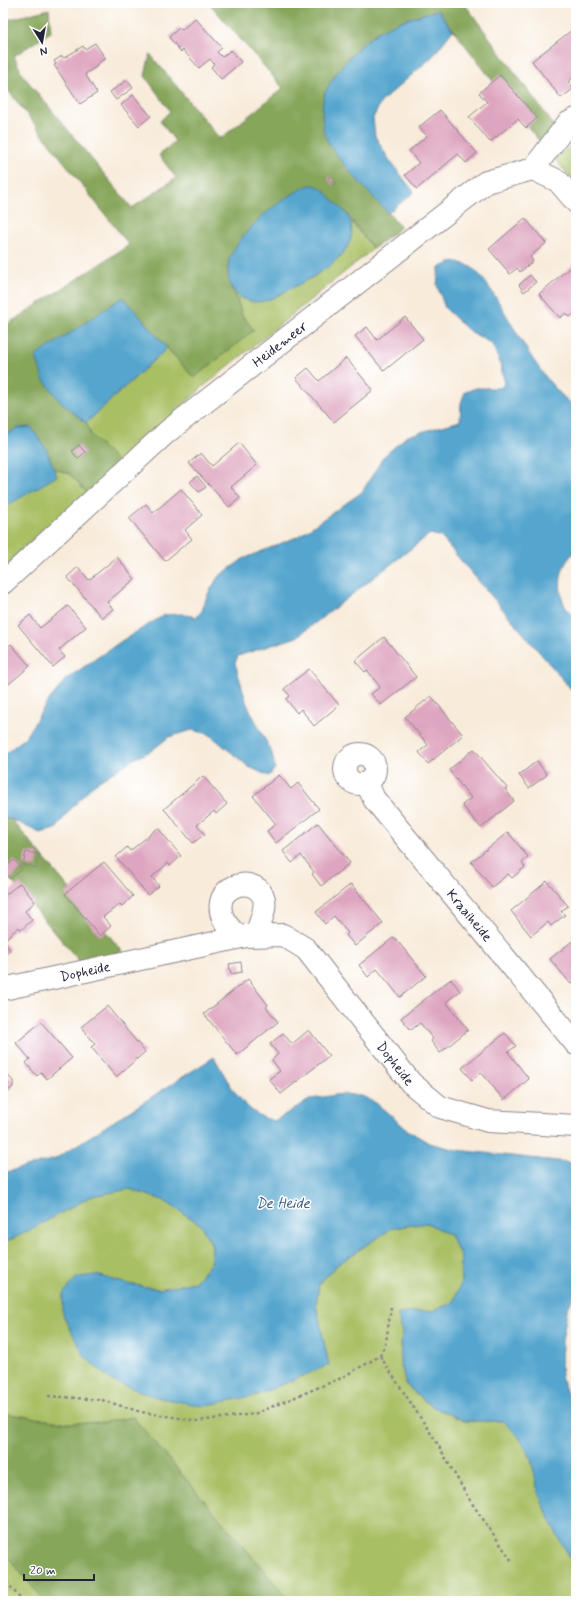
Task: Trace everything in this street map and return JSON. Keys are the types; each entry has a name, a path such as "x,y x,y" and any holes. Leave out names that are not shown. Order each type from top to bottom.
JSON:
{"street":[{"path":"576,119 568,123 533,169 558,181 576,202"},
{"name":"Heidemeer","path":"3,583 167,432 486,182 533,169"},
{"name":"Kraaiheide","path":"368,783 374,799 576,1044"},
{"name":"Dopheide","path":"3,989 247,936 284,935 306,949 411,1083 440,1107 488,1121 576,1126"}],"path":[{"path":"48,1396 102,1400 141,1412 198,1421 254,1414 339,1379 380,1356 386,1342 391,1307"},
{"path":"380,1356 437,1443 469,1499 512,1561"},
{"path":"3,1577 22,1601"}],"green space":[{"path":"209,3 464,3 555,127 539,141 438,10 403,20 377,32 356,50 333,151 401,227 373,249 345,211 230,286 235,294 242,315 254,330 194,378 123,298 43,379 61,402 87,424 91,435 119,463 87,493 70,474 53,468 46,449 18,428 3,436 3,327 129,245 3,84 3,21 49,9 51,32 14,56 22,74 132,208 176,178 159,155 175,141 160,121 170,111 145,76 150,54 220,139 283,88"},
{"path":"576,143 576,184 554,158"},
{"path":"347,216 373,249 203,387 119,463 91,435 86,423 167,348 194,378 242,315 235,294 245,300 314,277 344,253 351,223"},
{"path":"53,468 70,474 87,493 3,570 3,508 56,476"},
{"path":"3,819 11,819 128,958 84,967 3,871"},
{"path":"129,1189 163,1200 200,1224 212,1245 211,1263 195,1282 159,1289 128,1284 329,1365 316,1305 319,1284 338,1264 392,1228 427,1223 450,1235 461,1257 461,1283 453,1303 432,1311 398,1315 402,1333 400,1361 406,1385 431,1406 465,1421 503,1421 519,1437 531,1458 539,1495 559,1539 576,1567 576,1601 3,1601 3,1241 24,1233 92,1196"},
{"path":"9,1414 69,1423 106,1422 133,1417 290,1601 44,1601 3,1551 3,1416"}],"water":[{"path":"438,10 453,30 433,56 381,102 373,118 375,136 390,161 414,192 388,213 343,163 328,141 324,132 323,123 322,107 324,97 329,85 341,68 355,51 371,37 385,28 399,22"},
{"path":"309,185 322,189 341,208 350,220 352,235 342,255 312,278 268,300 261,302 249,301 238,295 231,285 228,266 232,253 239,242 266,213 276,205"},
{"path":"454,261 469,266 479,274 488,285 534,361 554,387 576,407 576,551 566,562 563,568 561,575 561,590 564,604 576,619 576,695 441,537 430,534 297,637 238,656 235,663 247,704 272,753 275,768 269,776 249,767 209,734 192,730 169,737 151,751 132,760 93,785 68,812 56,829 40,833 11,819 3,819 3,755 24,739 46,704 66,679 123,640 164,615 181,614 196,617 202,611 207,596 218,577 243,559 299,536 362,492 384,456 407,436 460,421 461,403 465,392 476,388 500,388 505,383 499,360 492,344 468,330 445,308 437,285 439,268"},
{"path":"123,297 167,348 86,423 61,402 43,379 36,356"},
{"path":"31,427 46,449 57,476 3,508 3,436 18,428"},
{"name":"De Heide","path":"214,1057 238,1097 244,1104 264,1118 274,1121 311,1099 342,1094 362,1096 376,1103 409,1131 429,1143 457,1150 576,1163 576,1290 567,1311 562,1342 561,1377 569,1399 576,1407 576,1567 559,1539 539,1495 531,1458 519,1437 503,1421 465,1421 431,1406 406,1385 400,1361 402,1333 398,1314 432,1311 453,1303 461,1283 461,1257 450,1235 427,1223 392,1228 338,1264 319,1284 316,1305 329,1365 257,1395 203,1406 160,1398 112,1381 85,1357 63,1315 63,1294 77,1277 97,1275 128,1284 159,1289 195,1282 211,1263 212,1245 200,1224 163,1200 129,1189 92,1196 24,1233 8,1241 3,1241 3,1173 55,1159"}],"building":[{"path":"195,18 222,48 217,52 222,57 231,50 241,62 221,79 211,67 214,64 210,59 199,68 183,50 181,52 169,37 179,28 182,30"},
{"path":"572,30 576,36 576,75 568,82 573,89 561,98 532,61"},
{"path":"95,43 105,58 96,65 97,66 85,74 97,93 80,104 54,65 56,64 54,61 62,56 64,58 83,46 85,49"},
{"path":"500,75 537,118 526,128 518,119 490,142 469,117 487,102 479,93"},
{"path":"127,80 133,88 116,100 110,92"},
{"path":"133,95 151,116 139,126 121,105"},
{"path":"440,110 477,153 466,163 458,154 417,189 405,175 419,163 409,151 427,136 419,127"},
{"path":"330,176 335,183 332,185 328,178"},
{"path":"525,218 546,243 530,257 533,261 520,272 517,268 510,274 489,249"},
{"path":"575,263 576,312 570,317 566,313 560,318 539,294"},
{"path":"530,275 536,282 524,292 519,285"},
{"path":"405,317 423,339 384,371 355,336 367,327 377,340"},
{"path":"346,358 373,390 334,422 296,378 308,368 319,381"},
{"path":"239,443 257,465 231,487 240,498 229,507 189,463 201,453 212,466"},
{"path":"79,445 85,452 78,459 72,451"},
{"path":"197,476 206,487 199,492 190,482"},
{"path":"181,489 202,515 185,530 192,539 165,561 129,518 146,504 153,513"},
{"path":"117,557 135,579 107,602 113,609 102,618 67,577 78,567 89,580"},
{"path":"68,606 86,627 59,650 65,657 53,667 18,625 30,615 40,628"},
{"path":"384,637 416,677 381,705 371,694 380,687 367,670 365,672 355,661"},
{"path":"11,644 30,666 3,689 3,651"},
{"path":"309,669 339,705 314,726 301,709 297,713 286,699 290,696 284,689"},
{"path":"431,696 463,735 428,764 419,752 428,745 405,717"},
{"path":"474,749 507,788 505,789 514,801 481,828 462,805 471,798 449,770"},
{"path":"537,761 547,775 529,788 519,775"},
{"path":"279,775 291,789 298,783 319,809 276,843 267,831 276,824 253,796"},
{"path":"203,776 227,804 216,814 214,811 197,825 205,834 193,843 164,809"},
{"path":"318,823 350,863 321,886 312,874 314,872 301,855 292,863 283,851"},
{"path":"158,828 181,856 170,866 168,863 152,877 159,886 148,895 116,857 127,847 130,851"},
{"path":"508,832 528,857 522,863 525,867 512,878 508,874 492,887 471,862"},
{"path":"26,852 39,854 36,868 23,865"},
{"path":"14,860 22,869 10,879 3,869"},
{"path":"104,862 133,896 122,906 120,904 103,917 111,926 100,936 65,894"},
{"path":"547,881 568,906 561,911 565,915 551,926 548,922 531,936 511,911"},
{"path":"20,883 35,902 25,911 32,920 21,930 19,927 3,941 3,897"},
{"path":"351,884 383,923 355,946 346,935 348,933 334,916 325,924 316,912"},
{"path":"394,937 426,976 400,997 377,969 368,977 359,965"},
{"path":"576,938 576,980 571,984 550,959"},
{"path":"3,941 10,950 3,956"},
{"path":"241,962 242,972 231,974 229,964"},
{"path":"248,979 268,1005 266,1007 278,1022 237,1055 204,1014"},
{"path":"451,979 460,991 446,1002 468,1030 440,1053 431,1041 433,1039 420,1023 411,1030 401,1018"},
{"path":"107,1006 145,1052 116,1077 91,1047 95,1044 81,1027"},
{"path":"41,1022 72,1058 47,1079 41,1072 37,1076 26,1063 30,1059 16,1043"},
{"path":"309,1030 329,1056 281,1094 269,1079 280,1071 272,1060 278,1054 270,1044 283,1033 292,1044"},
{"path":"505,1033 516,1046 508,1052 529,1079 504,1100 481,1072 472,1080 462,1068"},
{"path":"3,1070 13,1081 13,1087 3,1095"}]}
